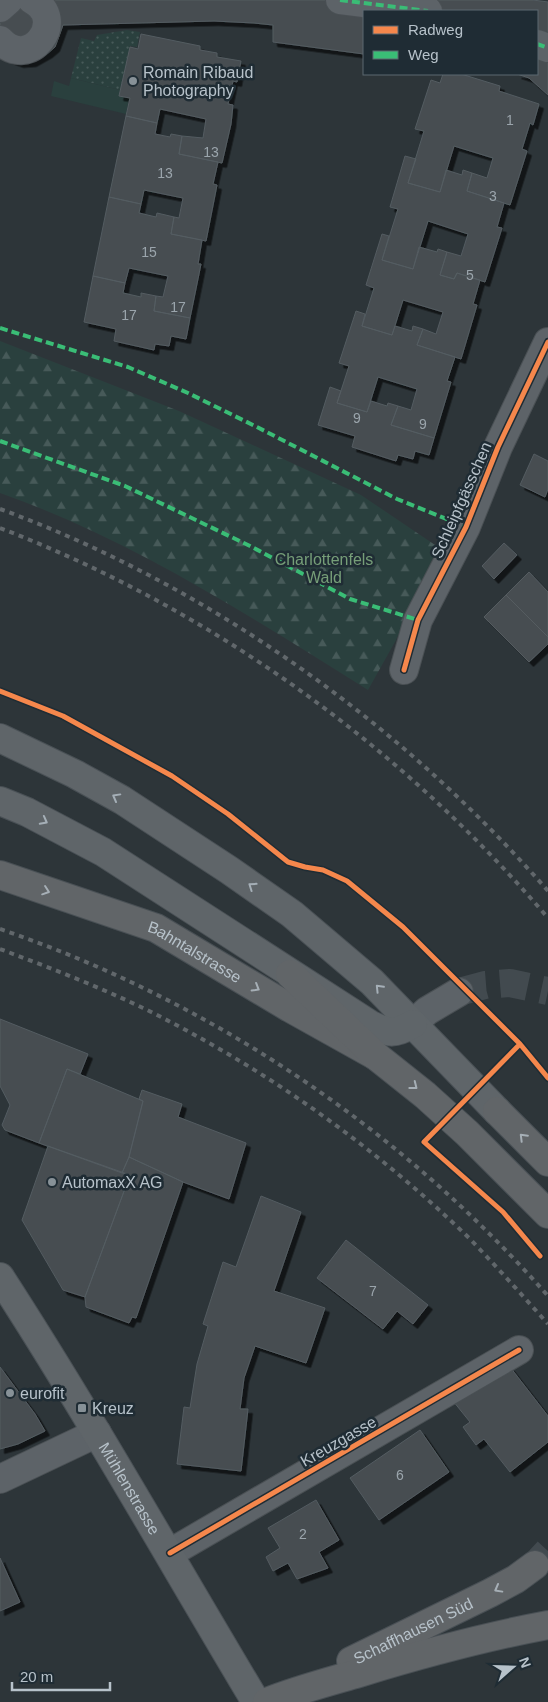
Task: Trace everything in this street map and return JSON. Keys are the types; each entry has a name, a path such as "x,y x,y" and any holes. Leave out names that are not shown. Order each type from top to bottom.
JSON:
{"highway":[{"name":"Bahntalstrasse","path":"0,876 156,928 290,1008 376,1056"},
{"path":"290,974 376,1056 467,1132 548,1214"},
{"path":"497,1111 548,1162"},
{"name":"Schaffhausen Süd","path":"279,1697 370,1663 516,1579 535,1565"},
{"path":"319,1702 370,1663 548,1625"}],"main road":[{"path":"0,738 75,774 122,800 292,914 372,982 497,1111"},
{"path":"0,801 27,812 104,852 290,974 383,1031 399,1032 412,1024"},
{"name":"Mühlenstrasse","path":"0,1277 44,1344 170,1553 256,1702"}],"street":[{"path":"0,8 9,0"},
{"path":"0,40 8,47 16,50 25,50 40,42 47,26 46,17 43,9 32,0"},
{"path":"340,0 420,10"},
{"name":"Schleipfgässchen","path":"404,670 418,620 466,527 498,447 548,342"},
{"path":"412,1024 459,992"},
{"name":"Kreuzgasse","path":"170,1553 519,1350"},
{"path":"0,1480 97,1433"}],"green space":[{"path":"127,30 140,32 137,47 130,46 120,90 71,78 81,38 94,41 97,35"},
{"path":"71,78 120,90 119,96 129,99 126,114 51,96 54,81 69,86"},
{"name":"Charlottenfels Wald","path":"0,341 179,411 361,495 438,547 396,640 368,690 235,608 143,556 49,512 0,493"}],"building":[{"path":"0,0 533,0 548,2 548,95 529,78 520,75 538,75 538,10 363,10 363,54 273,42 273,25 214,21 63,25 55,47 32,62 19,63 0,56"},
{"path":"141,34 200,46 200,50 217,53 217,57 241,61 237,82 233,81 228,104 233,105 231,124 222,163 179,154 182,136 203,138 206,119 160,109 157,123 126,116 130,98 119,96 130,47 138,49"},
{"path":"443,75 464,75 500,86 499,91 539,104 533,125 530,123 522,149 527,151 510,205 467,191 472,173 487,178 493,158 454,146 440,192 408,183 424,131 415,129 431,80 440,83"},
{"path":"126,116 157,123 155,134 170,137 171,134 182,136 179,154 218,162 213,184 217,185 206,241 171,234 174,217 179,218 183,198 144,190 141,204 109,197"},
{"path":"405,156 416,159 408,183 440,192 446,170 462,175 463,170 472,173 467,191 504,203 497,227 502,228 485,282 457,273 454,279 440,275 447,252 461,256 468,234 428,221 413,269 382,260 398,209 390,207"},
{"path":"109,197 141,204 139,213 156,217 157,213 174,217 171,234 202,240 198,264 201,264 190,318 154,311 156,296 163,297 168,276 129,268 125,283 93,276"},
{"path":"382,234 389,236 382,260 413,269 419,247 437,252 438,249 447,252 440,275 454,279 457,273 480,280 473,304 477,305 461,359 417,345 423,329 436,334 443,312 403,300 392,335 362,326 374,288 366,285"},
{"path":"93,276 125,283 123,293 141,297 141,293 156,296 154,311 190,318 186,339 171,336 169,346 155,344 154,350 114,341 116,329 84,322"},
{"path":"356,311 365,314 362,326 392,335 395,326 412,331 413,326 423,329 417,345 455,357 447,381 451,382 434,438 391,425 398,406 411,410 417,389 378,377 367,412 337,403 349,366 339,363"},
{"path":"330,387 341,391 337,403 367,412 371,401 387,406 388,403 398,406 391,425 434,438 429,455 415,451 413,459 398,455 396,461 352,447 355,436 318,425"},
{"path":"534,454 548,461 548,489 545,497 520,485"},
{"path":"504,543 517,555 494,579 482,566"},
{"path":"529,572 548,592 548,637 506,595"},
{"path":"506,595 548,637 548,644 529,662 484,617"},
{"path":"0,1019 88,1054 80,1074 67,1069 39,1143 5,1130 2,1125 10,1105 0,1086"},
{"path":"67,1069 143,1101 129,1157 122,1173 39,1143"},
{"path":"142,1090 182,1104 178,1117 246,1143 229,1199 183,1182 129,1157 143,1101 139,1099"},
{"path":"48,1146 130,1175 85,1297 63,1290 22,1220"},
{"path":"129,1157 183,1182 136,1318 132,1317 129,1323 86,1307 85,1297 130,1175 122,1173"},
{"path":"261,1196 301,1212 274,1291 325,1308 306,1363 255,1346 244,1378 240,1409 248,1409 241,1471 177,1464 184,1407 190,1408 197,1364 208,1326 203,1324 223,1262 236,1267"},
{"path":"346,1240 428,1305 413,1324 397,1311 383,1329 317,1278"},
{"name":"eurofit","path":"0,1367 35,1414 45,1431 18,1444 0,1449"},
{"path":"510,1367 548,1416 548,1442 510,1472 484,1439 476,1445 463,1427 470,1422 449,1396"},
{"path":"420,1430 449,1472 379,1520 350,1478"},
{"path":"316,1500 339,1540 319,1552 328,1568 297,1579 288,1563 273,1571 266,1557 280,1548 268,1528"},
{"path":"0,1558 20,1602 0,1611"}],"tunnel":[{"path":"459,992 485,985 510,983 548,991"},
{"path":"535,1565 548,1551"}],"railway":[{"path":"0,509 77,540 153,577 226,619 297,666 365,717 430,772 491,830 548,891"},
{"path":"0,528 78,561 154,599 227,642 298,689 366,740 430,796 491,855 548,918"},
{"path":"0,929 78,959 154,993 227,1033 298,1077 366,1125 430,1178 491,1235 548,1296"},
{"path":"0,949 72,977 143,1008 231,1056 315,1110 394,1171 432,1204 469,1238 548,1324"}],"marked path":[{"path":"340,0 420,10"},
{"path":"538,44 548,48"},
{"path":"0,328 128,367 188,393 397,499 466,527"},
{"path":"0,441 125,486 250,546 350,599 418,620"}],"cycle path":[{"path":"404,670 418,620 466,527 498,447 548,342"},
{"path":"0,691 63,716 172,776 228,814 288,862 323,870 347,881 403,927 520,1044 548,1078"},
{"path":"520,1044 424,1142 503,1212 540,1256"},
{"path":"170,1553 519,1350"}],"place":[{"name":"Romain Ribaud Photography","path":"133,81"},
{"name":"AutomaxX AG","path":"52,1182"},
{"name":"eurofit","path":"10,1393"},
{"name":"Kreuz","path":"82,1408"}]}
